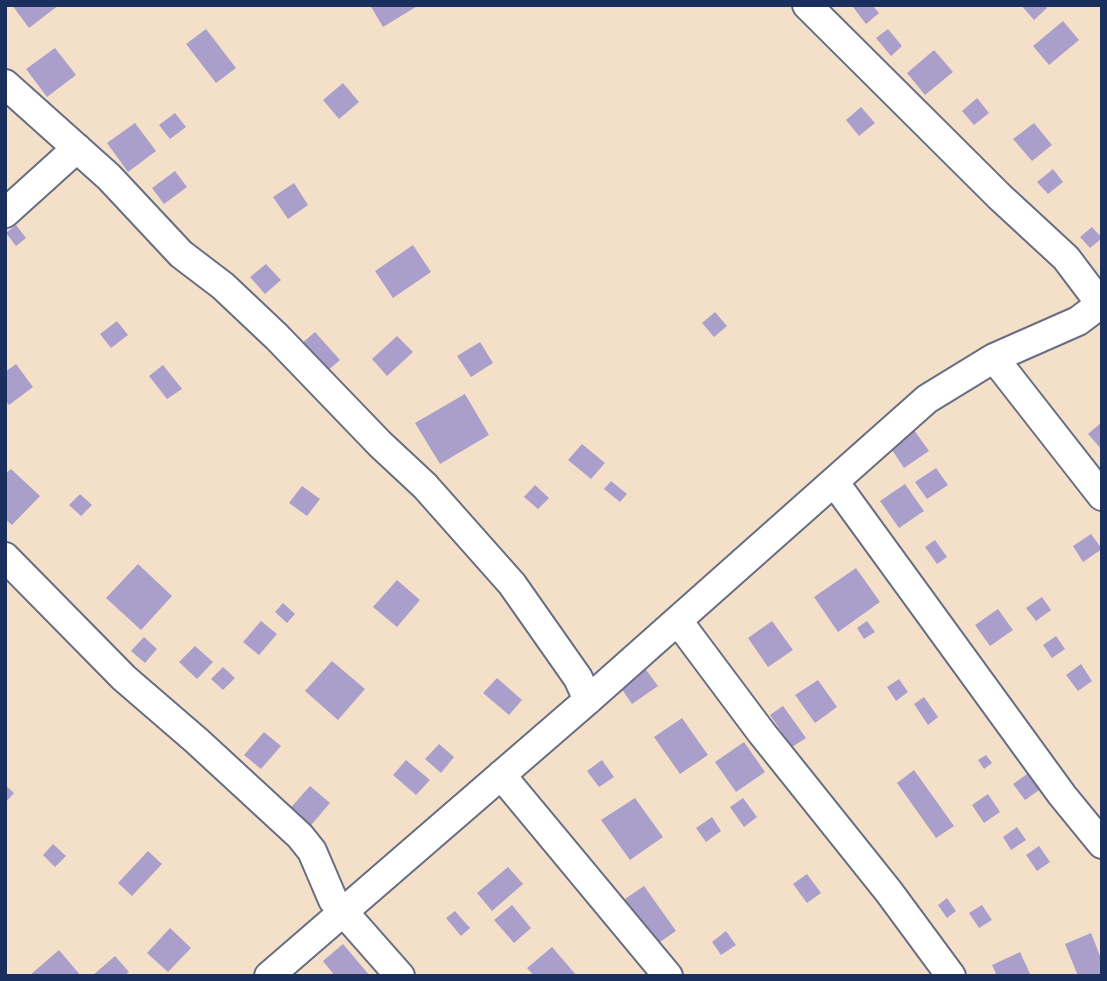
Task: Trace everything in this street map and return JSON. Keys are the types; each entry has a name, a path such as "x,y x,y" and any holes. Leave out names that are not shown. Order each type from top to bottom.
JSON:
{"street":[{"path":"268,976 588,700 927,400 994,358 1078,321 1101,303 1066,258 807,5"},
{"path":"5,84 124,192 181,254 223,286 277,337 425,486 512,584 578,678 588,700"},
{"path":"5,213 77,148"},
{"path":"994,358 1102,496"},
{"path":"835,483 1055,786 1102,844"},
{"path":"5,557 124,678 300,836 312,851 324,885 400,976"},
{"path":"678,621 951,976"},
{"path":"501,775 668,976"}],"building":[{"path":"12,5 59,5 29,28"},
{"path":"370,5 419,5 383,27"},
{"path":"872,5 879,13 866,24 853,7"},
{"path":"1021,5 1045,5 1047,8 1034,20"},
{"path":"1063,21 1079,40 1049,65 1033,46"},
{"path":"206,29 236,68 216,83 186,44"},
{"path":"888,29 902,46 891,56 876,38"},
{"path":"55,48 76,75 47,97 26,69"},
{"path":"934,50 953,72 925,95 907,73"},
{"path":"343,83 359,102 339,119 323,100"},
{"path":"977,98 989,113 974,125 962,111"},
{"path":"861,107 875,123 859,136 846,120"},
{"path":"175,113 186,127 170,139 159,125"},
{"path":"135,123 156,151 128,172 107,143"},
{"path":"1034,123 1052,145 1032,161 1013,139"},
{"path":"1053,169 1063,182 1048,194 1037,182"},
{"path":"175,171 187,187 164,204 152,188"},
{"path":"294,183 308,205 288,219 273,197"},
{"path":"16,225 26,238 16,246 6,233"},
{"path":"1092,227 1102,238 1090,248 1080,237"},
{"path":"413,245 431,272 393,298 375,271"},
{"path":"266,264 281,280 265,294 250,277"},
{"path":"715,312 727,326 714,337 702,323"},
{"path":"117,321 128,335 111,348 100,334"},
{"path":"315,332 340,360 326,372 301,344"},
{"path":"397,336 413,352 387,376 372,359"},
{"path":"480,342 493,363 471,377 457,356"},
{"path":"16,364 33,387 9,405 5,400 5,372"},
{"path":"163,365 182,389 167,399 149,376"},
{"path":"465,394 489,435 440,464 415,423"},
{"path":"1102,422 1102,450 1088,434"},
{"path":"914,430 929,451 904,468 890,447"},
{"path":"582,444 605,463 591,479 568,460"},
{"path":"936,468 948,485 927,499 915,482"},
{"path":"11,469 40,496 12,525 5,519 5,474"},
{"path":"611,481 627,494 620,502 604,489"},
{"path":"905,484 924,511 899,528 880,501"},
{"path":"535,485 549,498 538,509 524,497"},
{"path":"302,486 320,499 307,516 289,503"},
{"path":"80,494 92,505 81,516 69,505"},
{"path":"1091,534 1102,549 1083,562 1073,546"},
{"path":"935,540 947,557 937,564 925,547"},
{"path":"138,564 172,596 141,630 106,598"},
{"path":"856,568 880,602 838,632 814,597"},
{"path":"397,580 420,600 397,627 373,607"},
{"path":"1042,597 1051,610 1036,621 1026,608"},
{"path":"283,603 295,614 287,623 275,612"},
{"path":"998,609 1013,630 990,646 975,625"},
{"path":"261,621 277,634 259,655 243,642"},
{"path":"772,621 793,650 768,667 748,638"},
{"path":"867,621 875,632 864,639 857,628"},
{"path":"1056,636 1065,649 1052,658 1043,645"},
{"path":"144,637 157,649 145,663 131,651"},
{"path":"195,646 213,662 197,679 179,662"},
{"path":"332,661 365,689 338,720 305,691"},
{"path":"1081,664 1092,681 1078,691 1066,675"},
{"path":"223,667 235,678 223,690 211,679"},
{"path":"644,667 658,686 632,704 619,685"},
{"path":"497,678 522,700 509,715 483,693"},
{"path":"899,679 908,692 896,701 887,687"},
{"path":"818,680 837,707 815,723 795,695"},
{"path":"924,697 938,717 928,725 914,704"},
{"path":"783,706 806,738 792,747 770,715"},
{"path":"682,718 708,755 680,774 654,737"},
{"path":"264,732 281,746 261,769 244,755"},
{"path":"744,742 765,772 736,792 715,762"},
{"path":"439,744 454,757 441,773 425,759"},
{"path":"986,755 992,763 984,769 978,760"},
{"path":"406,760 430,780 416,795 393,775"},
{"path":"602,760 614,777 599,787 587,771"},
{"path":"914,770 954,826 936,838 897,783"},
{"path":"1030,772 1042,788 1025,800 1013,784"},
{"path":"5,785 14,793 5,803"},
{"path":"310,786 330,803 306,831 286,813"},
{"path":"988,794 1000,812 984,823 972,805"},
{"path":"635,798 663,837 630,860 601,820"},
{"path":"743,798 757,817 744,827 730,807"},
{"path":"712,817 721,831 706,842 696,828"},
{"path":"1017,827 1026,840 1011,850 1003,837"},
{"path":"53,844 66,856 55,867 43,855"},
{"path":"1039,846 1050,862 1037,871 1026,855"},
{"path":"148,851 162,864 132,896 118,883"},
{"path":"508,867 523,884 492,911 477,893"},
{"path":"807,874 821,893 807,903 793,884"},
{"path":"644,886 676,931 657,944 625,899"},
{"path":"947,898 956,911 947,918 938,905"},
{"path":"512,905 531,928 514,943 494,920"},
{"path":"982,905 992,920 979,928 969,913"},
{"path":"455,911 470,928 461,936 446,918"},
{"path":"170,928 191,948 168,972 147,953"},
{"path":"726,931 736,945 721,955 712,942"},
{"path":"1091,933 1102,961 1102,976 1078,976 1065,944"},
{"path":"343,944 370,976 335,976 323,961"},
{"path":"552,947 577,976 534,976 527,968"},
{"path":"59,950 81,976 29,976"},
{"path":"1020,952 1031,976 997,976 992,965"},
{"path":"115,956 129,972 124,976 92,976"}]}
